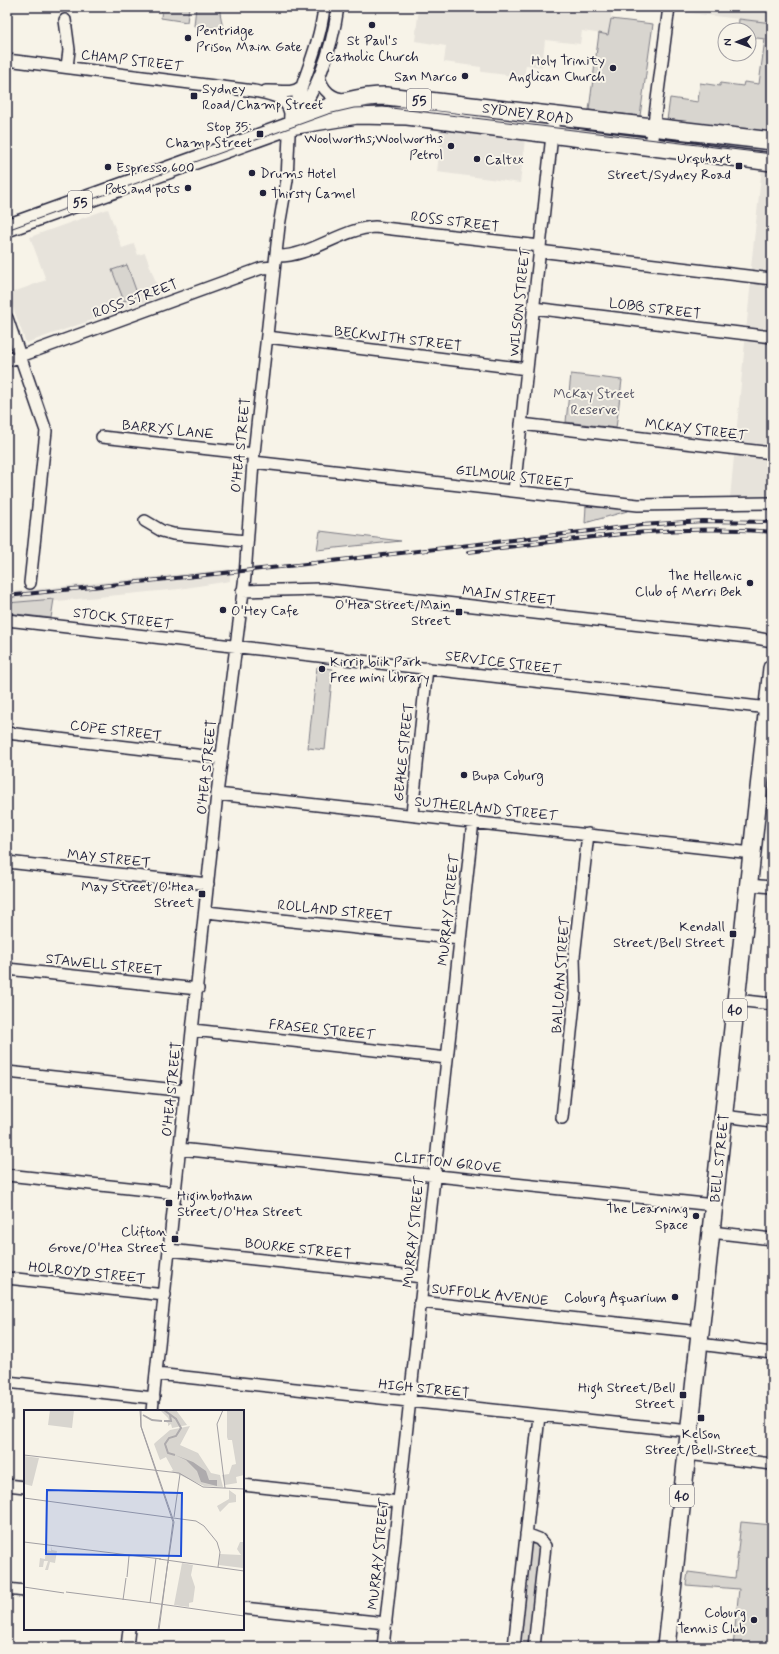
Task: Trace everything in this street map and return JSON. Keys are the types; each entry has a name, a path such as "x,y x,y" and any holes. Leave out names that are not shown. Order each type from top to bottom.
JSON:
{"highway":[{"name":"SYDNEY ROAD","path":"7,228 290,126 320,111 363,96 386,96 772,142"},
{"name":"SYDNEY ROAD","path":"290,126 335,118 374,114 407,116 772,162"},
{"name":"BELL STREET","path":"666,1647 752,853 767,769 768,708 772,668"}],"street":[{"path":"290,126 301,87 318,42 324,7"},
{"path":"290,126 306,105 319,76 333,32 338,7"},
{"path":"651,146 670,7"},
{"path":"65,20 69,50 66,67"},
{"name":"CHAMP STREET","path":"7,60 254,91 290,92 296,91 301,87"},
{"path":"319,76 321,85 327,92 343,99 352,99"},
{"name":"CHAMP STREET","path":"254,91 278,98 287,104 290,113 290,126"},
{"name":"WILSON STREET","path":"514,491 554,116"},
{"name":"O'HEA STREET","path":"152,1410 198,989 217,794 242,591 254,458 275,261 287,180 290,126"},
{"name":"ROSS STREET","path":"7,360 266,267 275,261 358,230 375,227 772,279"},
{"name":"LOBB STREET","path":"533,308 772,337"},
{"path":"7,318 46,431 30,583"},
{"name":"BECKWITH STREET","path":"267,337 526,369"},
{"name":"MCKAY STREET","path":"521,424 772,453"},
{"name":"BARRYS LANE","path":"102,437 254,458"},
{"name":"GILMOUR STREET","path":"254,458 638,505 772,503"},
{"path":"145,521 162,531 172,534 246,541"},
{"name":"MAIN STREET","path":"242,591 322,589 772,641"},
{"name":"STOCK STREET","path":"7,620 235,646"},
{"name":"SERVICE STREET","path":"235,646 768,708"},
{"name":"GEAKE STREET","path":"412,814 427,668"},
{"name":"COPE STREET","path":"7,733 222,758"},
{"name":"SUTHERLAND STREET","path":"217,794 412,814 752,853"},
{"name":"MURRAY STREET","path":"383,1647 473,821"},
{"name":"BALLOAN STREET","path":"562,1118 575,994 574,957 588,834"},
{"name":"MAY STREET","path":"7,862 208,884"},
{"path":"749,884 772,887"},
{"name":"ROLLAND STREET","path":"206,912 460,939"},
{"name":"STAWELL STREET","path":"7,969 198,989"},
{"path":"736,1000 772,1004"},
{"name":"FRASER STREET","path":"193,1030 447,1058"},
{"path":"7,1072 186,1091"},
{"path":"723,1116 772,1122"},
{"name":"CLIFTON GROVE","path":"180,1149 714,1205"},
{"path":"7,1175 175,1193"},
{"path":"711,1232 772,1239"},
{"name":"BOURKE STREET","path":"170,1250 423,1277"},
{"name":"HOLROYD STREET","path":"7,1278 165,1295"},
{"name":"SUFFOLK AVENUE","path":"420,1302 699,1338 772,1353"},
{"name":"HIGH STREET","path":"156,1374 689,1431"},
{"path":"7,1382 154,1398"},
{"path":"514,1647 539,1416"},
{"path":"687,1454 772,1464"},
{"path":"7,1485 24,1487"},
{"path":"244,1485 399,1502"},
{"path":"526,1534 539,1539 544,1546 534,1647"},
{"path":"7,1589 24,1591"},
{"path":"244,1608 386,1623"},
{"path":"128,1647 129,1630"}],"shaded area":[{"path":"419,7 612,7 609,35 582,31 580,44 545,40 542,67 526,65 524,77 482,72 481,67 444,62 446,46 415,41"},
{"path":"683,7 772,7 772,23 682,12"},
{"path":"442,128 525,139 520,183 437,172"},
{"path":"762,168 772,170 772,497 730,498 751,267"},
{"path":"108,209 122,248 134,244 138,255 145,253 161,296 26,343 8,294 46,280 30,237"},
{"path":"230,569 230,581 179,589 7,606 7,592"}],"green space":[{"path":"162,7 189,7 187,22 161,18"},
{"path":"196,7 219,7 223,29 194,26"},
{"path":"611,19 653,24 640,116 589,110 599,33 608,35"},
{"path":"739,19 772,23 772,133 667,120 670,98 698,102 700,83 720,86 720,83 743,86 744,82 759,84 765,39 757,38 757,22 739,22"},
{"path":"127,265 138,296 124,301 112,270"},
{"name":"McKay Street Reserve","path":"571,374 622,380 616,428 566,422"},
{"path":"586,506 631,510 585,523"},
{"path":"320,531 401,541 317,550"},
{"path":"54,599 51,618 7,613 7,603"},
{"path":"317,667 333,669 325,750 308,748"},
{"path":"741,1522 772,1525 772,1647 733,1647 739,1589 686,1585 688,1572 735,1578"},
{"path":"529,1545 537,1545 540,1549 530,1647 517,1647"}],"tram line":[{"path":"7,230 328,114 354,108 383,107 772,154"}],"railway":[{"path":"7,596 280,567 642,525 702,521 772,522"},
{"path":"468,552 582,538 658,531 734,530 772,532"}],"place":[{"name":"St Paul's Catholic Church","path":"372,25"},
{"name":"Pentridge Prison Main Gate","path":"188,38"},
{"name":"Holy Trinity Anglican Church","path":"613,68"},
{"name":"San Marco","path":"465,76"},
{"name":"Sydney Road/Champ Street","path":"194,96"},
{"name":"Stop 35: Champ Street","path":"260,134"},
{"name":"Woolworths;Woolworths Petrol","path":"451,146"},
{"name":"Caltex","path":"477,159"},
{"name":"Urquhart Street/Sydney Road","path":"739,166"},
{"name":"Espresso 600","path":"108,167"},
{"name":"Drums Hotel","path":"252,173"},
{"name":"Pots and pots","path":"188,188"},
{"name":"Thirsty Camel","path":"263,193"},
{"name":"The Hellenic Club of Merri Bek","path":"750,583"},
{"name":"O'Hey Cafe","path":"223,610"},
{"name":"O'Hea Street/Main Street","path":"459,612"},
{"name":"Kirrip biik Park Free mini library","path":"322,669"},
{"name":"Bupa Coburg","path":"464,775"},
{"name":"May Street/O'Hea Street","path":"202,894"},
{"name":"Kendall Street/Bell Street","path":"733,934"},
{"name":"Higinbotham Street/O'Hea Street","path":"169,1203"},
{"name":"The Learning Space","path":"696,1216"},
{"name":"Clifton Grove/O'Hea Street","path":"175,1239"},
{"name":"Coburg Aquarium","path":"675,1297"},
{"name":"High Street/Bell Street","path":"683,1395"},
{"name":"Kelson Street/Bell Street","path":"701,1418"},
{"name":"Coburg Tennis Club","path":"754,1620"}]}
